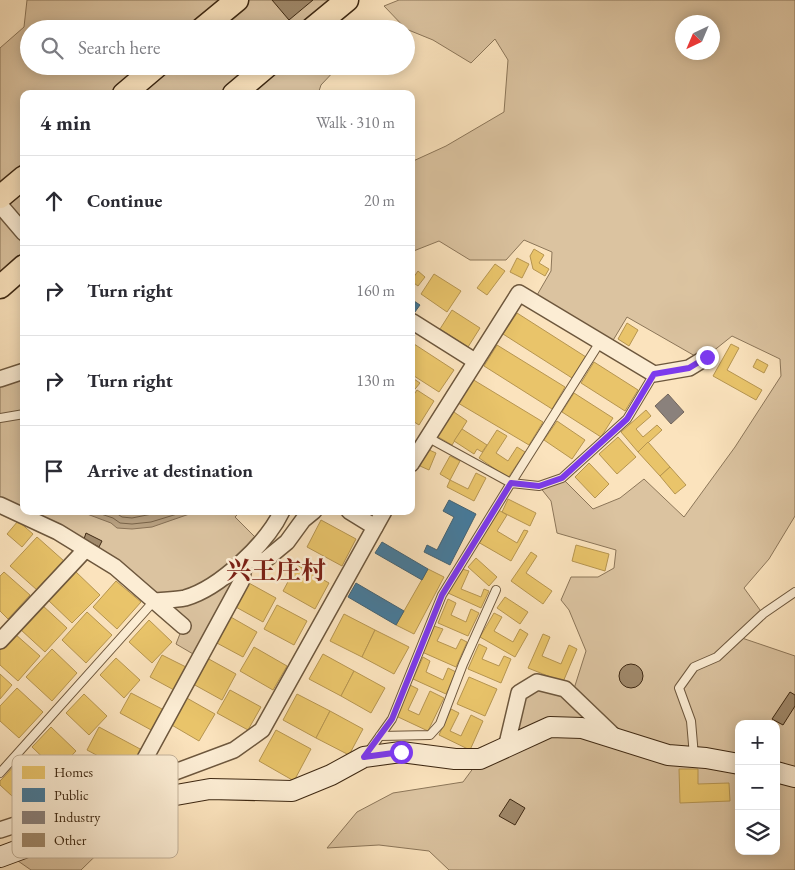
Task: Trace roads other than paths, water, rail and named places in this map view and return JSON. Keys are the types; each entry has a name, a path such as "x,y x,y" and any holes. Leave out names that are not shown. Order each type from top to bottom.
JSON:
{"main road":[{"path":"213,20 237,0"},
{"path":"323,20 347,0"},
{"path":"129,90 146,75"},
{"path":"239,90 256,75"},
{"path":"0,197 20,180"},
{"path":"0,287 20,270"}],"street":[{"path":"0,205 20,228"},
{"path":"415,457 519,293 654,374 689,368 707,357"},
{"path":"415,326 475,361"},
{"path":"0,379 20,372"},
{"path":"0,505 20,514"},
{"path":"21,515 58,532 115,567 183,626"},
{"path":"154,601 186,598 215,582 246,559 274,528 280,515"},
{"path":"246,559 264,561 287,542 303,520 309,515"},
{"path":"356,515 375,527"},
{"path":"178,770 234,750 262,730 382,515"},
{"path":"0,641 85,550"},
{"path":"147,755 241,582 246,559"},
{"path":"506,748 518,694 537,682 565,689 614,736"},
{"path":"178,795 210,789 292,791 331,775 364,757 401,752 455,759 480,759 550,727 582,728 614,736 638,747 661,753 735,763"},
{"path":"780,773 795,777"},
{"path":"0,830 12,826"},
{"path":"0,857 12,853"}],"lane":[{"path":"364,757 392,719 442,595 600,342"},
{"path":"427,437 511,483 539,486 562,478 627,419 654,374"},
{"path":"0,418 20,415"},
{"path":"380,736 430,735 440,724 496,590"},
{"path":"694,757 691,721 679,688 694,667 716,657 764,614 795,592"},
{"path":"16,755 154,601"},
{"path":"0,773 12,760"}],"water":[{"path":"90,515 186,515 152,527 117,528 111,523"}],"district":[{"name":"兴王庄村","path":"276,570"}]}
